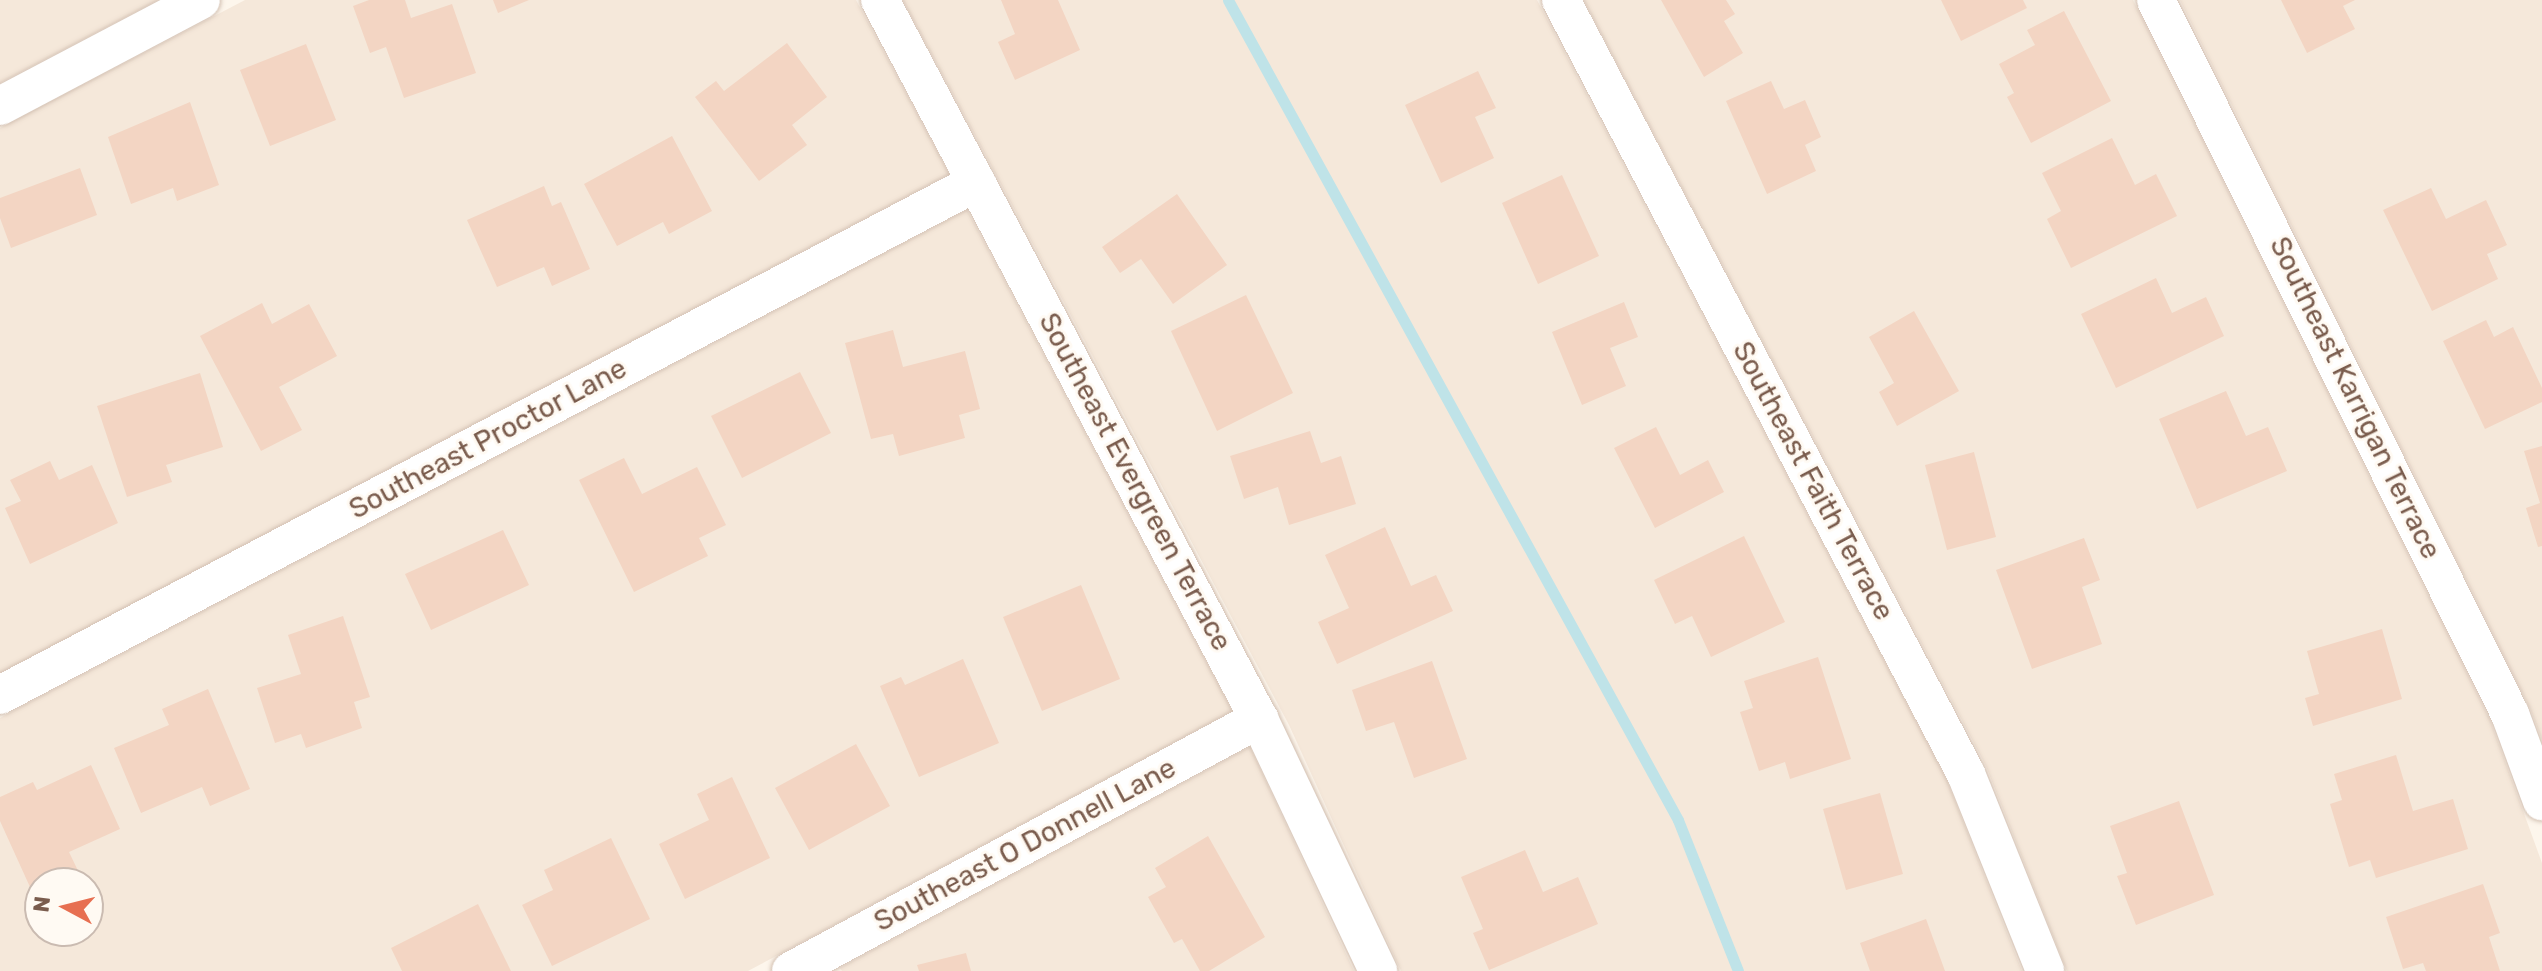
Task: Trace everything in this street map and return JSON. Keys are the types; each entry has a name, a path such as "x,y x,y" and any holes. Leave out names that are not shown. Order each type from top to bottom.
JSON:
{"street":[{"path":"0,106 201,0"},
{"name":"Southeast Evergreen Terrace","path":"880,0 1259,719 1378,971"},
{"name":"Southeast Faith Terrace","path":"1561,0 1966,774 2045,971"},
{"name":"Southeast Karrigan Terrace","path":"2156,0 2510,714 2542,801"},
{"name":"Southeast Proctor Lane","path":"0,695 977,182"},
{"name":"Southeast O Donnell Lane","path":"808,967 1259,719"}],"shaded area":[{"path":"0,0 158,0 0,83"},
{"path":"245,0 856,0 949,174 0,673 0,128"},
{"path":"903,0 1537,0 1947,781 2022,971 1401,971 1289,725"},
{"path":"1584,0 2133,0 2490,720 2542,863 2542,971 2067,971 1986,766"},
{"path":"2180,0 2542,0 2542,740 2530,708"},
{"path":"967,210 1232,711 748,971 0,971 0,718"},
{"path":"1250,747 1354,971 842,971 840,968"}],"building":[{"path":"369,0 405,0 411,18 452,4 476,73 404,98 386,47 370,53 353,6"},
{"path":"493,0 529,0 498,13"},
{"path":"1001,0 1058,0 1080,50 1015,80 998,42 1015,34"},
{"path":"1661,0 1726,0 1735,14 1724,21 1743,53 1704,77"},
{"path":"1941,0 2023,0 2027,8 1961,41"},
{"path":"2281,0 2355,0 2343,6 2355,29 2307,53"},
{"path":"2064,11 2111,101 2031,143 2007,97 2014,93 1999,64 2035,45 2027,30"},
{"path":"787,43 827,97 792,125 807,145 759,181 695,97 716,81 724,91"},
{"path":"306,44 336,120 270,146 240,70"},
{"path":"1478,71 1496,108 1475,117 1494,158 1441,183 1405,105"},
{"path":"1771,81 1784,109 1805,100 1821,137 1805,145 1816,171 1767,194 1726,101"},
{"path":"190,102 219,185 177,201 173,188 131,204 108,137"},
{"path":"672,136 712,211 669,234 663,222 617,246 584,184"},
{"path":"2112,138 2135,185 2156,174 2177,216 2071,268 2047,219 2061,211 2042,173"},
{"path":"80,168 97,215 11,248 0,218 0,198"},
{"path":"1562,175 1599,256 1538,284 1502,203"},
{"path":"544,186 552,206 561,202 590,269 552,286 544,267 497,287 467,220"},
{"path":"2431,188 2446,219 2486,200 2507,245 2487,254 2498,279 2432,311 2383,210"},
{"path":"1177,194 1227,265 1173,304 1141,259 1120,273 1102,247"},
{"path":"2156,278 2172,313 2206,297 2224,336 2116,388 2081,314"},
{"path":"1246,295 1293,393 1217,431 1171,331"},
{"path":"1624,302 1638,337 1610,348 1626,386 1582,405 1552,332"},
{"path":"262,303 272,324 309,304 337,356 279,387 302,430 261,451 200,336"},
{"path":"1914,311 1959,391 1897,426 1879,392 1894,383 1869,337"},
{"path":"2486,320 2494,337 2513,327 2542,388 2542,402 2485,429 2443,341"},
{"path":"893,330 903,367 965,351 980,409 959,415 965,438 899,456 893,434 871,439 845,343"},
{"path":"800,372 831,433 742,478 711,416"},
{"path":"200,373 223,447 166,465 172,482 127,497 97,406"},
{"path":"2226,391 2246,436 2268,427 2287,471 2197,509 2159,419"},
{"path":"1656,427 1680,475 1708,460 1724,492 1655,528 1614,448"},
{"path":"1310,431 1321,463 1341,456 1356,504 1289,525 1278,487 1244,499 1230,456"},
{"path":"2542,446 2542,546 2538,547 2526,508 2540,503 2524,451"},
{"path":"1974,452 1996,537 1947,550 1925,465"},
{"path":"624,458 642,494 697,467 726,525 699,538 708,556 634,592 579,480"},
{"path":"50,461 59,480 92,465 118,523 30,564 5,508 21,501 10,480"},
{"path":"1385,527 1411,586 1436,575 1453,611 1337,664 1318,622 1349,608 1325,555"},
{"path":"503,530 529,585 431,630 405,574"},
{"path":"1744,536 1785,622 1711,657 1692,616 1675,624 1654,580"},
{"path":"2084,538 2100,580 2082,587 2102,644 2032,669 1996,570"},
{"path":"1081,585 1120,679 1042,711 1003,617"},
{"path":"343,616 370,697 354,702 362,728 306,748 301,734 275,743 257,688 301,674 288,635"},
{"path":"2382,629 2402,699 2313,726 2305,698 2319,694 2307,651"},
{"path":"1818,657 1851,759 1790,779 1785,762 1759,771 1740,712 1753,708 1744,681"},
{"path":"963,659 999,743 919,777 880,686 901,677 905,685"},
{"path":"1432,661 1467,759 1414,778 1394,722 1366,731 1352,690"},
{"path":"208,689 250,789 210,806 202,787 141,813 114,748 169,725 162,709"},
{"path":"856,744 890,806 809,850 775,788"},
{"path":"2396,755 2413,811 2453,799 2468,849 2376,878 2370,860 2349,867 2330,804 2342,800 2334,774"},
{"path":"91,765 120,829 69,852 76,867 24,867 24,874 0,821 0,797 33,782 37,790"},
{"path":"732,777 770,858 685,899 659,844 709,820 697,794"},
{"path":"1880,793 1903,874 1846,890 1823,809"},
{"path":"2179,801 2214,895 2136,925 2117,876 2127,873 2110,826"},
{"path":"1208,836 1265,937 1209,971 1200,971 1182,939 1174,943 1148,897 1166,887 1155,868"},
{"path":"611,838 650,919 552,966 522,905 553,890 544,870"},
{"path":"1525,850 1543,892 1578,877 1598,924 1489,970 1473,933 1483,929 1461,877"},
{"path":"2483,884 2500,933 2489,937 2500,971 2426,971 2423,963 2403,969 2386,917"},
{"path":"478,904 511,971 402,971 391,948"},
{"path":"1926,919 1945,971 1870,971 1860,943"},
{"path":"966,953 971,971 919,971 917,965"}],"waterway":[{"path":"1228,0 1678,820 1738,971"}]}
